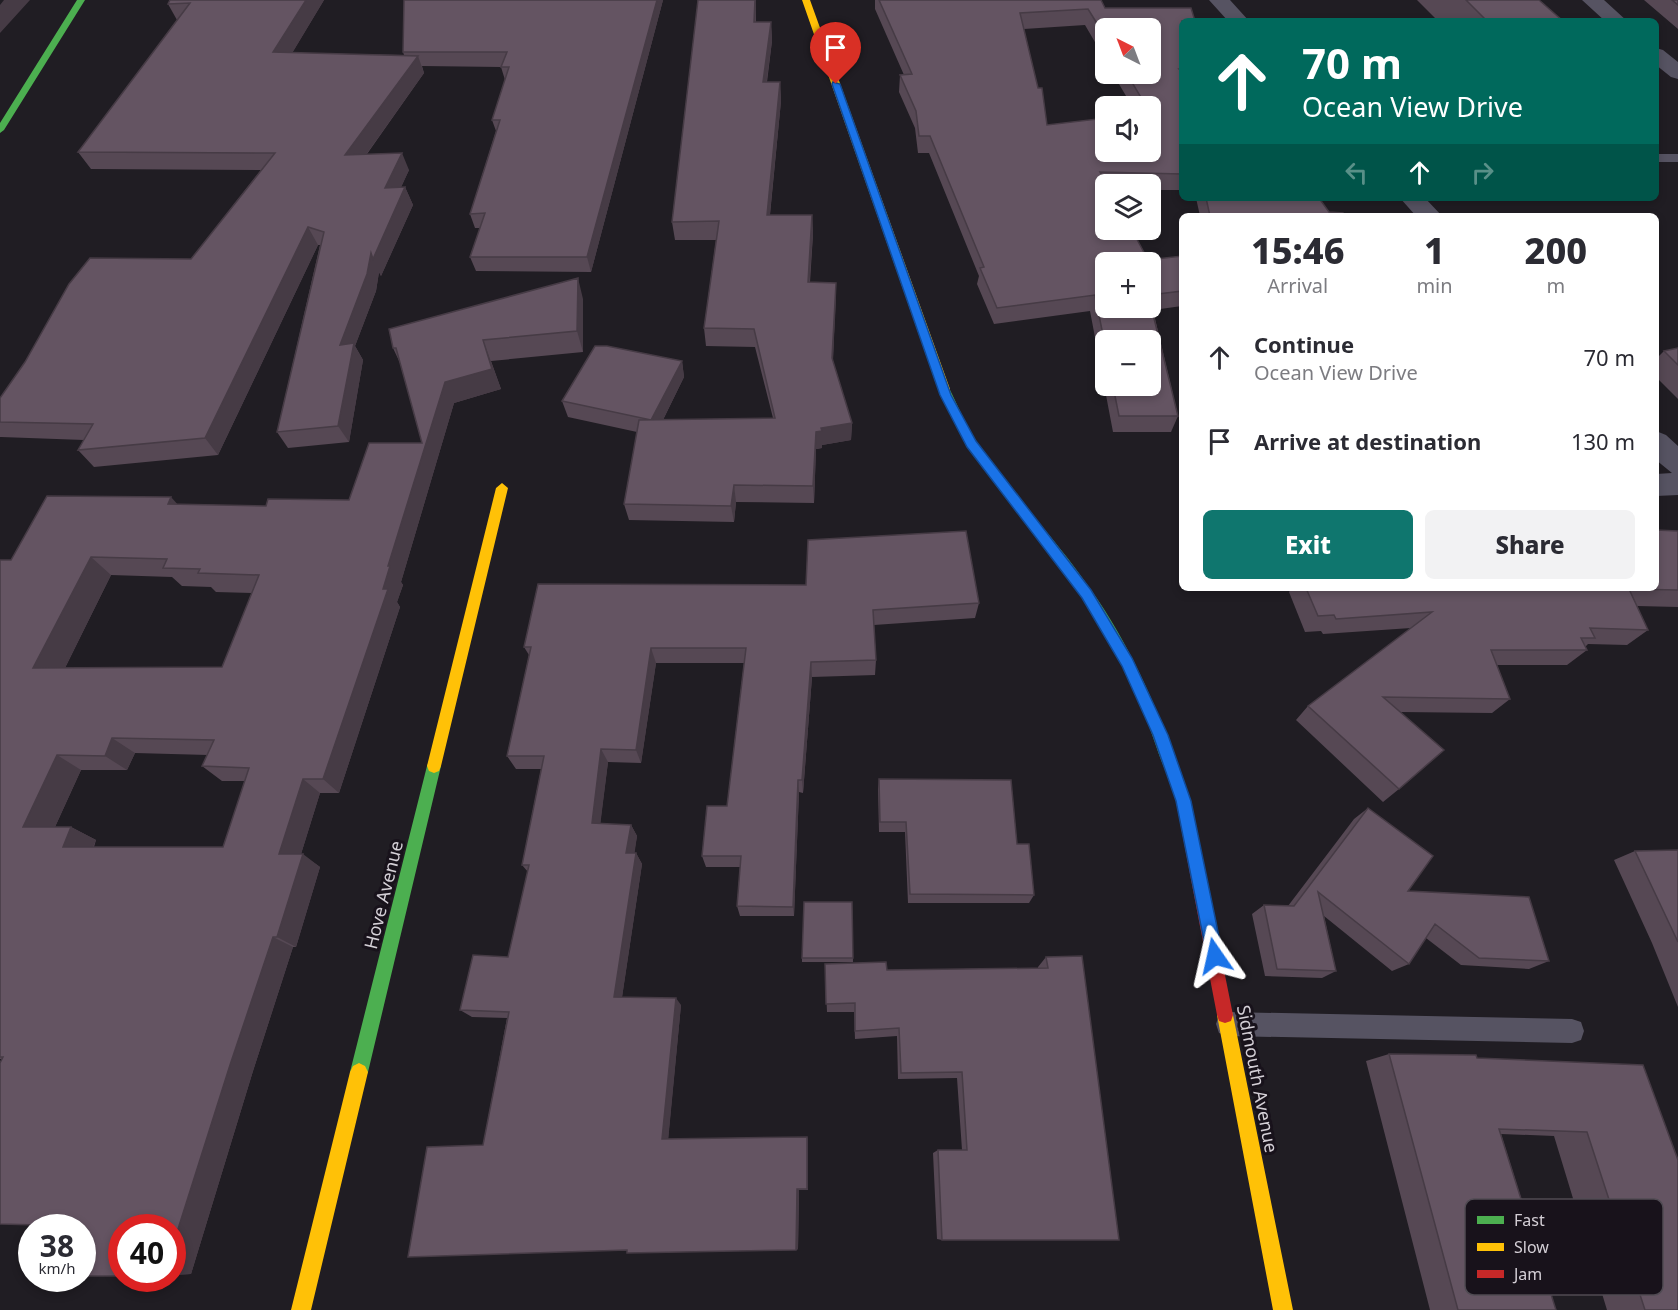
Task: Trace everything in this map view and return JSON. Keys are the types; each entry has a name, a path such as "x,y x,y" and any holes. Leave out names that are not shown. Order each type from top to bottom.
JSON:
{"street":[{"path":"0,130 81,0"},
{"name":"Sidmouth Avenue","path":"806,0 946,395 971,444 1087,594 1127,662 1160,735 1184,801 1283,1310"},
{"path":"1219,0 1236,18"},
{"path":"1592,0 1613,18"},
{"path":"1659,57 1678,73"},
{"path":"1415,201 1427,213"},
{"path":"1659,445 1678,464"},
{"path":"1659,485 1678,484"},
{"name":"Hove Avenue","path":"301,1310 502,488"}],"lane":[{"path":"1659,158 1678,158"},
{"path":"1228,1024 1572,1031"}],"building":[{"path":"170,0 306,0 273,52 418,56 345,155 402,153 385,188 405,187 373,259 371,253 367,274 340,345 354,343 338,426 277,432 324,232 308,227 205,438 78,450 93,424 0,422 0,398 25,362 69,284 90,258 191,259 275,153 78,152 190,3 168,4"},
{"path":"404,0 657,0 587,257 470,257 485,213 470,214 500,120 492,120 509,67 501,67 507,52 403,52"},
{"path":"698,0 755,0 754,22 771,22 763,82 780,82 767,215 812,215 808,282 836,283 832,358 852,423 821,428 822,431 816,432 813,486 734,485 731,506 624,504 639,420 775,418 754,329 704,328 719,221 672,222"},
{"path":"879,0 1101,0 1105,8 1191,8 1194,18 1179,18 1179,174 1100,172 1101,174 1095,174 1095,240 1137,240 1144,252 1095,252 1095,295 997,308 980,268 984,267 930,136 919,136 916,111 900,75 912,74","holes":["1088,9 1095,20 1095,18 1161,18 1161,84 1133,84 1140,96 1161,96 1161,162 1095,162 1095,119 1047,125 1042,88 1038,88 1020,13"]},
{"path":"1466,0 1539,0 1560,18 1484,18"},
{"path":"1207,201 1321,201 1329,212 1343,213 1209,213"},
{"path":"1179,256 1179,291 1161,294 1161,258"},
{"path":"578,278 577,331 483,340 492,369 445,382 388,566 390,566 383,589 388,589 323,779 303,779 279,854 303,854 277,937 273,937 230,1065 183,1214 108,1214 108,1276 96,1276 96,1214 18,1214 18,1224 0,1224 0,1063 3,1057 0,1057 0,560 11,560 47,496 171,497 168,504 266,506 268,499 349,500 369,443 422,443 396,348 393,348 389,329","holes":["91,557 167,559 163,568 200,569 198,573 259,575 222,667 33,668","112,738 214,740 202,766 249,768 223,847 63,847 71,827 23,827 57,755 105,756"]},
{"path":"1100,318 1154,318 1157,330 1102,330"},
{"path":"595,346 607,346 682,361 651,420 562,401"},
{"path":"1161,347 1178,416 1119,416 1115,396 1161,396"},
{"path":"1678,348 1678,365 1664,351"},
{"path":"1659,530 1678,531 1678,590 1659,590"},
{"path":"966,531 979,603 873,610 876,660 811,662 802,780 798,780 793,907 737,906 741,856 702,856 707,806 727,806 746,648 651,648 636,750 601,749 592,823 631,825 626,853 636,853 614,997 676,998 662,1139 807,1137 807,1189 797,1189 796,1250 627,1253 627,1250 408,1257 427,1147 483,1145 509,1012 460,1010 473,955 508,957 529,865 522,865 544,756 507,756 531,647 524,647 538,584 806,585 808,540"},
{"path":"1307,591 1630,591 1648,630 1590,628 1595,638 1581,638 1587,650 1491,650 1510,699 1383,697 1444,750 1399,789 1308,706 1432,612 1336,619 1334,615 1318,616"},
{"path":"879,779 1011,780 1017,844 1029,844 1034,895 910,894 906,822 880,822"},
{"path":"1368,808 1433,856 1408,891 1529,897 1549,961 1479,958 1435,924 1409,964 1318,892 1336,971 1277,969 1264,905 1294,906"},
{"path":"1678,850 1678,942 1635,851"},
{"path":"804,902 852,902 853,958 802,958"},
{"path":"1082,956 1119,1240 942,1240 938,1150 967,1150 962,1072 901,1073 899,1028 855,1031 855,1003 826,1004 825,964 886,962 887,970 1048,968 1046,957"},
{"path":"1389,1054 1476,1055 1477,1058 1643,1065 1678,1160 1678,1310 1645,1310 1640,1295 1663,1295 1663,1199 1609,1199 1587,1132 1499,1129 1521,1199 1465,1199 1465,1295 1551,1295 1556,1310 1458,1310"}],"traffic: fast":[{"path":"0,130 81,0"},
{"path":"944,389 971,443 1009,495 1069,569 1113,635 1155,723 1172,769"},
{"path":"359,1072 434,766"}],"traffic: slow":[{"path":"806,0 944,389"},
{"path":"434,766 502,488"},
{"path":"1225,1015 1283,1310"},
{"path":"301,1310 359,1072"}],"traffic: jam":[{"path":"1172,769 1183,801 1225,1015"}],"route":[{"path":"836,84 946,395 971,444 1087,594 1127,662 1160,735 1184,801 1215,956"}]}
